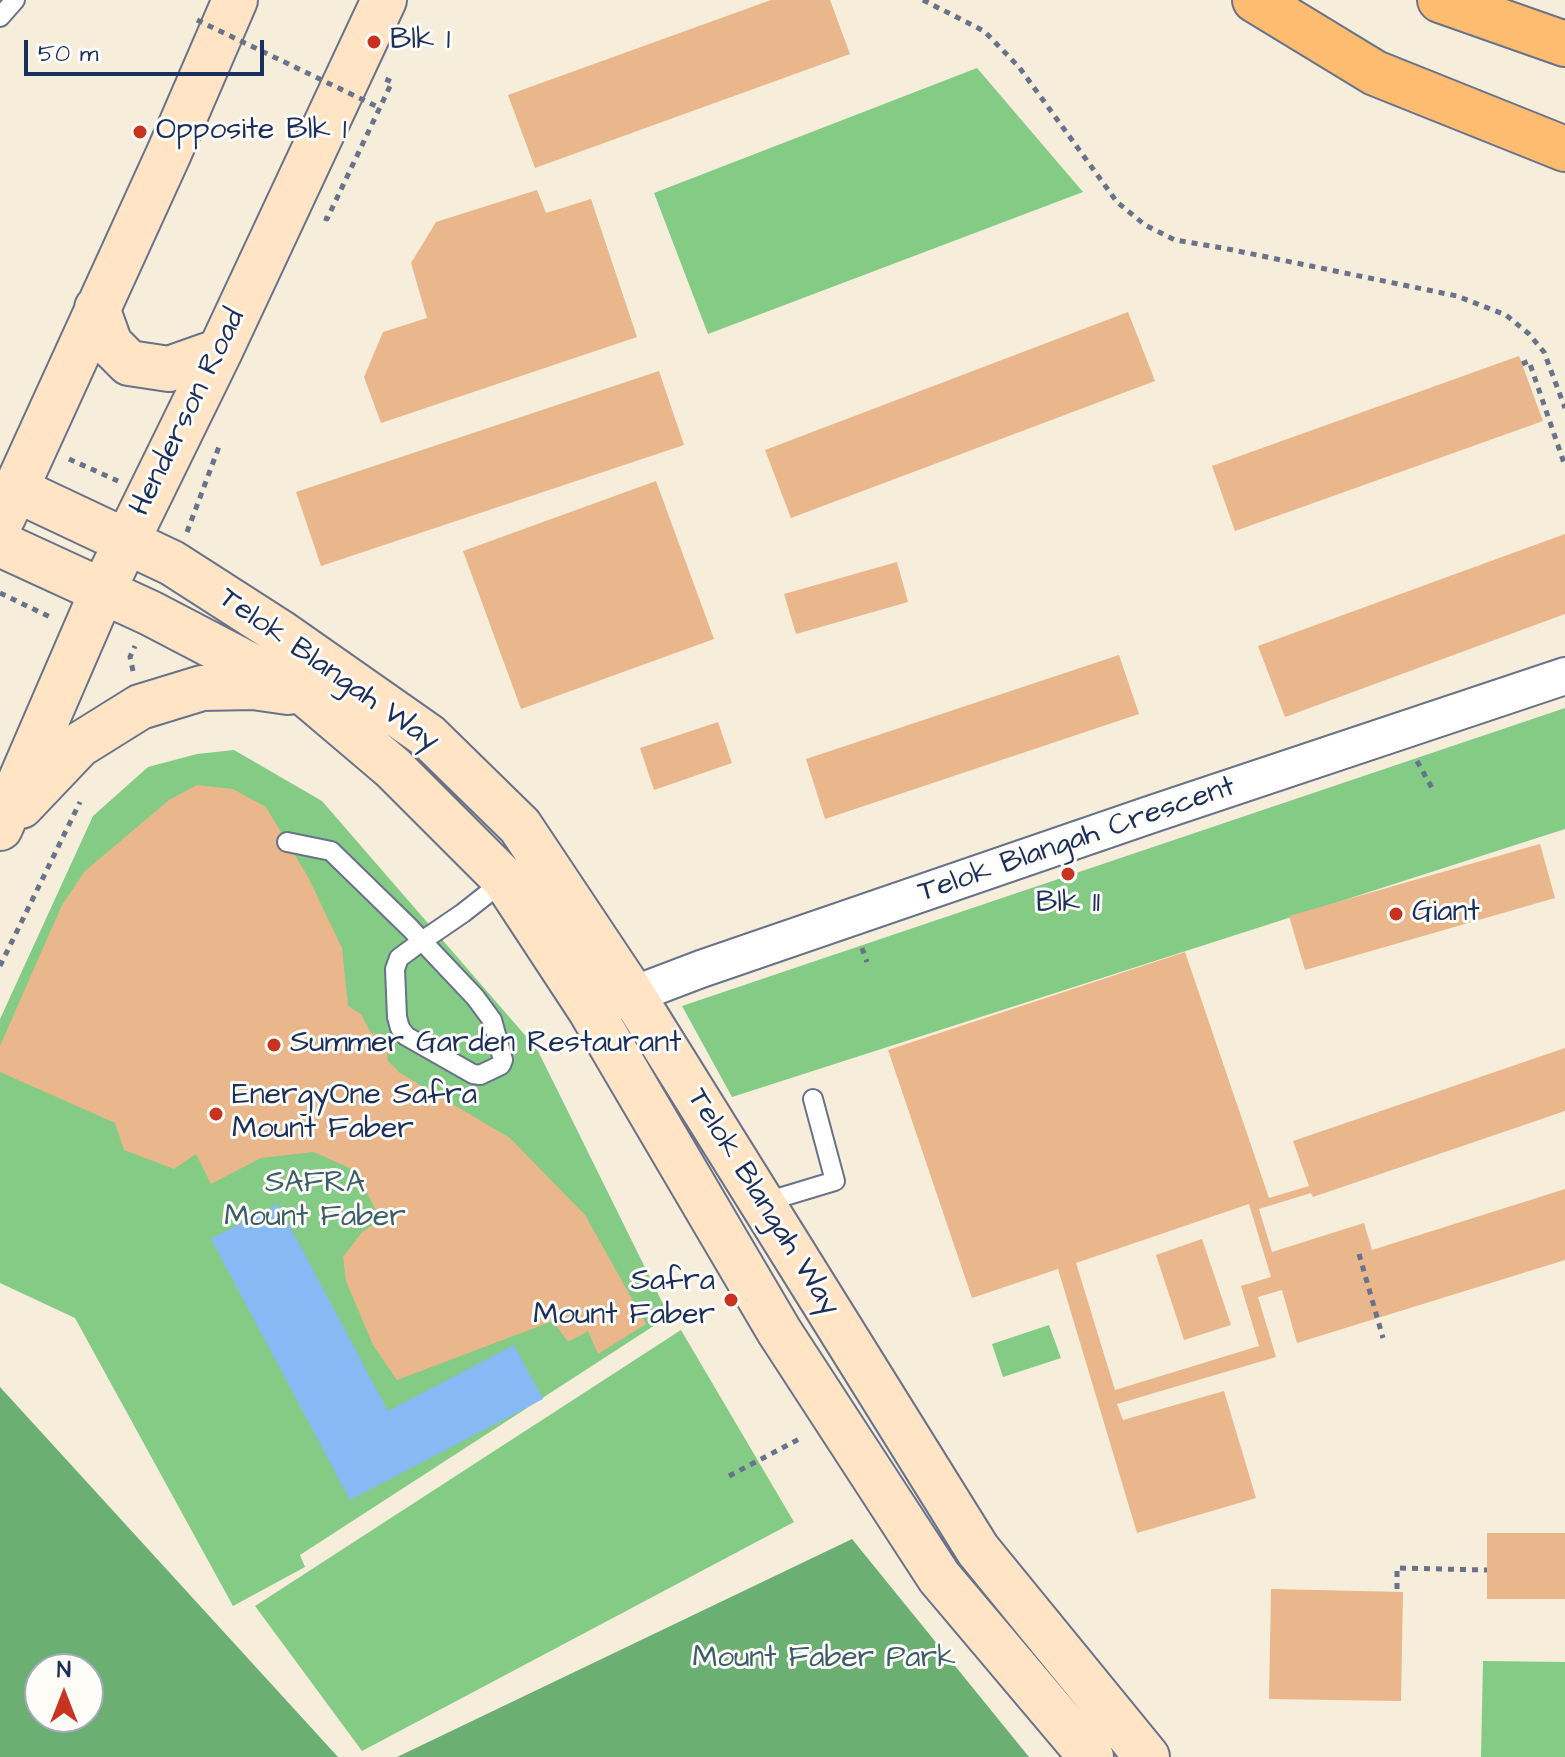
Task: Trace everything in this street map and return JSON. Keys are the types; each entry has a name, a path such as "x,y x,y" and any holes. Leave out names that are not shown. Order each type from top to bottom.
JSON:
{"highway":[{"path":"1255,0 1375,73 1565,149"},
{"path":"1440,0 1565,44"}],"main road":[{"path":"7,506 175,139 235,0"},
{"name":"Henderson Road","path":"0,828 102,592 220,351 384,0"},
{"path":"97,308 110,344 129,363 169,369 220,351"},
{"name":"Telok Blangah Way","path":"7,506 128,540 172,563 281,633 428,736 520,826 632,994 978,1550 1147,1757"},
{"name":"Telok Blangah Way","path":"0,544 205,641 307,695 393,768 505,880 591,1011 779,1331 939,1577 1091,1757"},
{"path":"0,828 79,745 140,707 202,688 253,687 307,695"}],"street":[{"name":"Telok Blangah Crescent","path":"591,1011 632,994 1152,814 1565,676"}],"lane":[{"path":"0,17 15,0"},
{"path":"287,842 331,851 422,941 475,997 492,1020 503,1053 501,1065 480,1075 467,1073 406,1036 400,1028 396,963 422,941 505,880"},
{"path":"762,1203 835,1181 813,1099"}],"path":[{"path":"923,0 984,31 1011,58 1117,202 1145,225 1175,240 1457,296 1506,315 1529,334 1544,352 1565,408"},
{"path":"197,20 380,108"},
{"path":"1522,364 1529,361 1565,466"},
{"path":"36,445 151,494 192,523"},
{"path":"1417,761 1432,788"},
{"path":"0,966 82,797"},
{"path":"862,949 867,962"},
{"path":"1359,1254 1383,1338"},
{"path":"729,1476 799,1439"},
{"path":"1397,1589 1397,1568 1487,1570"}],"green space":[{"path":"977,68 1083,192 708,334 654,193"},
{"path":"1565,708 1565,829 732,1097 682,1006"},
{"name":"SAFRA Mount Faber","path":"234,750 322,801 537,1049 669,1316 300,1555 305,1567 233,1606 75,1318 0,1283 0,1019 93,816 148,767 197,754"},
{"path":"1049,1325 1061,1358 1003,1377 992,1344"},
{"path":"681,1330 794,1522 362,1751 255,1606"},
{"path":"0,1387 338,1757 0,1757"},
{"name":"Mount Faber Park","path":"852,1539 1029,1757 397,1757"},
{"path":"1483,1661 1565,1662 1565,1757 1481,1757"}],"water":[{"path":"278,1204 388,1411 514,1345 543,1399 350,1500 211,1239"}],"building":[{"path":"771,0 830,0 850,54 535,168 508,95"},
{"path":"537,190 546,213 591,199 637,337 381,423 364,377 383,332 427,318 411,263 436,222"},
{"path":"1128,312 1155,381 791,518 765,450"},
{"path":"1519,356 1543,421 1235,531 1212,466"},
{"path":"659,371 684,445 321,566 296,492"},
{"path":"656,481 714,639 521,709 463,551"},
{"path":"1565,534 1565,614 1285,717 1258,646"},
{"path":"897,562 908,602 796,634 784,594"},
{"path":"1119,655 1139,714 825,819 806,759"},
{"path":"718,722 732,763 654,790 640,748"},
{"path":"197,785 233,789 266,807 308,877 342,948 348,1006 361,1014 371,1033 385,1035 388,1061 400,1073 510,1138 585,1215 646,1324 598,1354 588,1331 568,1342 553,1321 397,1380 373,1345 346,1281 343,1257 362,1232 381,1220 356,1171 314,1152 261,1158 211,1184 196,1154 174,1169 124,1150 115,1123 0,1072 0,1046 62,905 85,871 169,800"},
{"path":"1540,844 1555,898 1305,970 1289,916"},
{"path":"1185,952 1269,1198 1309,1186 1293,1141 1565,1048 1565,1111 1313,1197 1311,1193 1259,1209 1272,1252 1364,1223 1372,1250 1565,1189 1565,1260 1297,1343 1282,1290 1258,1297 1276,1357 1117,1404 1123,1420 1224,1391 1256,1498 1137,1533 1058,1269 972,1298 888,1050","holes":["1249,1204 1271,1277 1241,1286 1259,1346 1115,1390 1076,1263"]},
{"path":"1202,1239 1231,1325 1184,1340 1156,1255"},
{"path":"1487,1533 1565,1533 1565,1599 1487,1599"},
{"path":"1271,1589 1403,1592 1401,1701 1269,1699"}],"place":[{"name":"Blk 1","path":"374,42"},
{"name":"Opposite Blk 1","path":"140,132"},
{"name":"Blk 11","path":"1068,874"},
{"name":"Giant","path":"1396,914"},
{"name":"Summer Garden Restaurant","path":"274,1045"},
{"name":"EnergyOne Safra Mount Faber","path":"216,1114"},
{"name":"Safra Mount Faber","path":"731,1300"}]}
